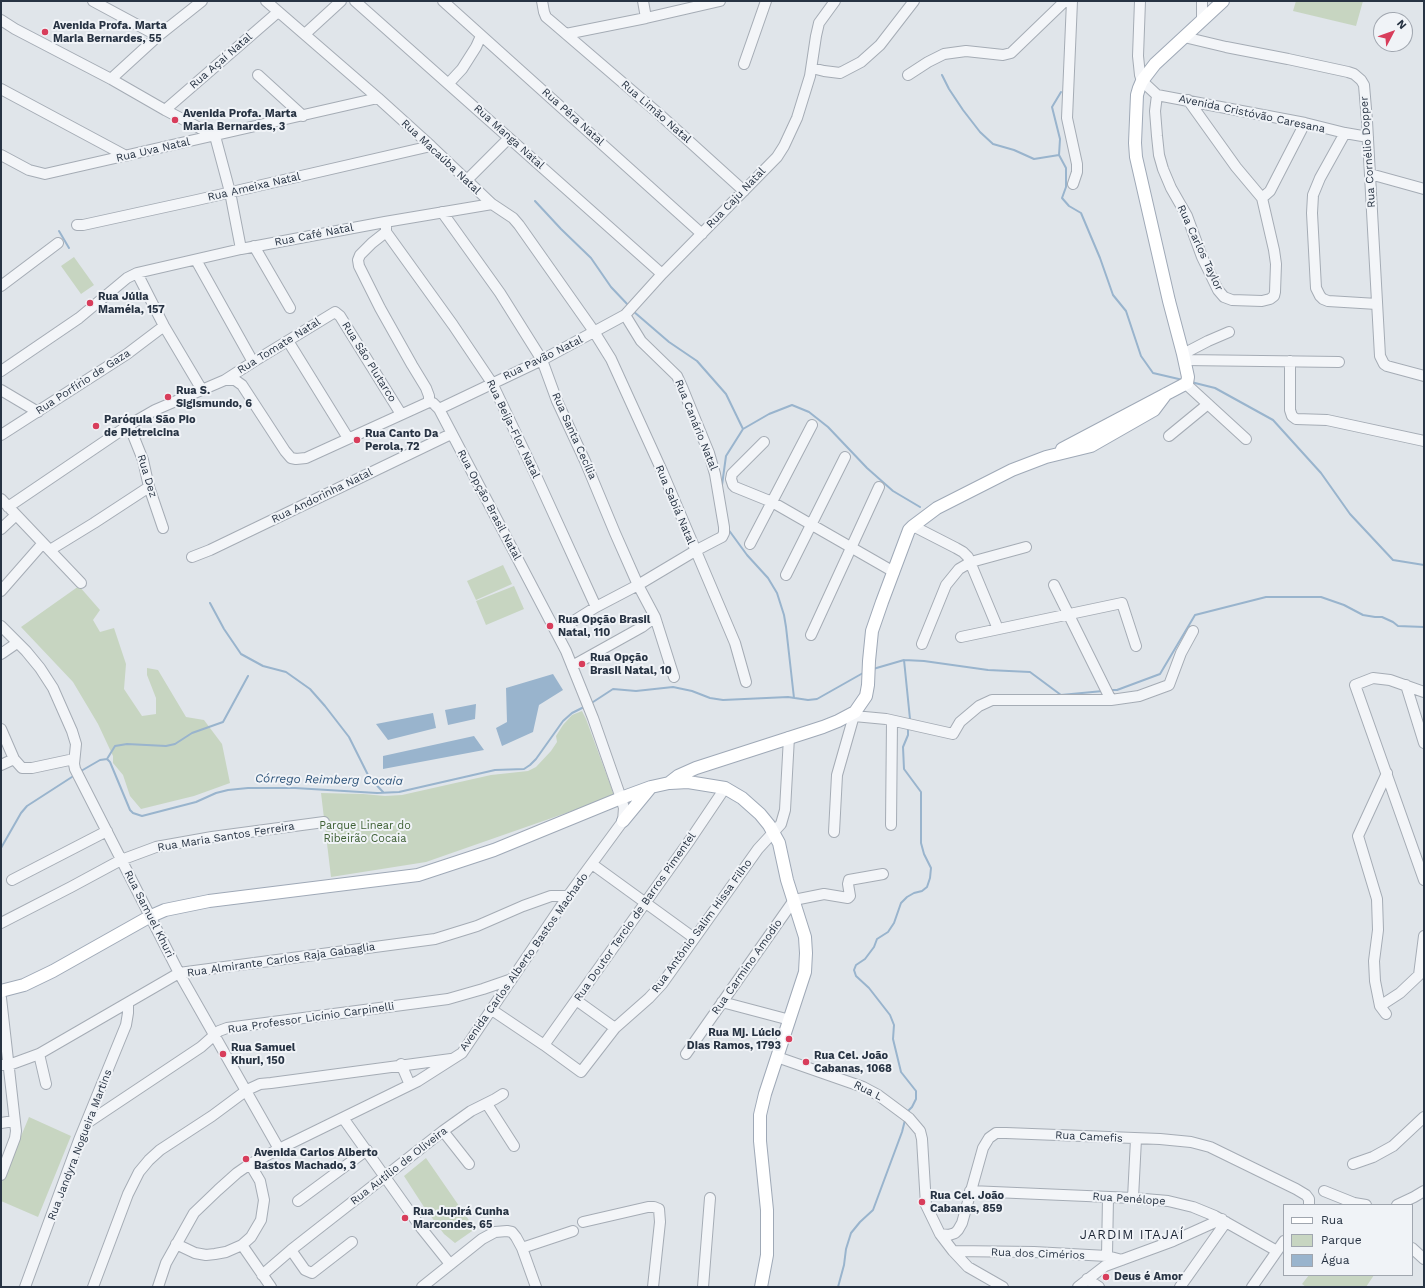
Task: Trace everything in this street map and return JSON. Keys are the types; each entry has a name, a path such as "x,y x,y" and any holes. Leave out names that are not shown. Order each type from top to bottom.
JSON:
{"main road":[{"path":"669,783 678,776 696,768 823,727 855,714 866,696 868,685 868,661 872,631 909,530 912,526 944,505 1012,470 1046,457 1091,446 1154,410 1166,394 1187,381 1184,357 1165,285 1136,157 1135,143 1137,95 1142,81 1155,64 1223,1"},
{"path":"1,991 24,985 53,971 149,917 178,907 209,901 418,875 494,850 651,787 669,783 688,782 725,788 742,798 760,814 774,831 779,843 805,938 805,972 765,1094 760,1115 760,1141 767,1210 767,1255 761,1287"},
{"path":"623,821 651,787"}],"street":[{"path":"93,1 108,4 158,36"},
{"path":"111,79 158,36 202,1"},
{"name":"Rua Macaúba Natal","path":"266,1 378,98 492,204 512,218 519,225 594,333"},
{"path":"304,34 341,1"},
{"name":"Rua Manga Natal","path":"355,1 662,274"},
{"name":"Rua Limão Natal","path":"542,1 546,17 744,191"},
{"path":"643,1 646,18"},
{"path":"566,34 720,1"},
{"path":"744,64 766,1"},
{"name":"Rua Caju Natal","path":"628,313 662,274 777,157 790,136 797,118 812,68 816,36 820,23 835,1"},
{"path":"812,68 840,73 849,70 867,58 880,45 914,1"},
{"path":"908,76 928,62 944,54 966,51 1003,55 1011,53 1065,1"},
{"path":"1072,1 1067,118 1077,164 1077,172 1073,184"},
{"path":"1140,1 1138,56 1140,75 1142,81 1157,95"},
{"path":"1202,1 1202,20"},
{"name":"Rua Pêra Natal","path":"448,3 481,36 542,89 702,234"},
{"name":"Rua Açaí Natal","path":"165,110 278,12"},
{"path":"1,20 15,29 215,136 230,192 241,249"},
{"path":"449,83 462,69 481,36"},
{"name":"Rua Cornélio Dopper","path":"1184,37 1354,74 1361,80 1364,85 1368,137 1379,348 1382,361 1387,366 1424,376"},
{"path":"258,75 303,116"},
{"path":"1,89 126,156"},
{"name":"Avenida Cristóvão Caresana","path":"1157,95 1188,100 1213,107 1305,123 1368,137"},
{"name":"Rua Carlos Taylor","path":"1157,95 1155,111 1159,155 1166,179 1186,216 1202,257 1221,294 1228,298 1270,299 1274,296 1276,272 1274,250 1262,198 1240,172 1188,100"},
{"name":"Rua Uva Natal","path":"1,154 29,170 42,174 378,98"},
{"path":"1262,198 1270,191 1305,123"},
{"path":"1345,133 1320,178 1313,195 1312,213 1316,288 1320,296 1328,301 1377,304"},
{"path":"467,180 509,138"},
{"name":"Rua Ameixa Natal","path":"77,225 141,212 431,146"},
{"path":"1370,174 1424,188"},
{"name":"Rua Café Natal","path":"1,370 79,318 127,278 137,273 254,246 386,227 442,212 492,204"},
{"name":"Rua Santa Cecília","path":"442,212 500,293 542,360 560,407 638,585 655,617 674,676"},
{"path":"225,380 235,380 242,384 285,451 291,458 296,460 306,458 429,402 430,396 426,388 370,290 359,266 358,260 364,250 386,227"},
{"name":"Rua Beija-Flor Natal","path":"386,227 492,383 596,607"},
{"path":"1,286 58,243"},
{"path":"254,246 290,308"},
{"path":"196,260 253,362"},
{"path":"137,273 164,326 202,390"},
{"name":"Rua Tomate Natal","path":"8,507 129,425 156,410 225,380 334,312"},
{"name":"Rua São Plutarco","path":"334,312 340,316 401,414"},
{"name":"Rua Pavão Natal","path":"439,409 542,360 594,333 628,313"},
{"name":"Rua Canário Natal","path":"556,632 596,607 722,537 724,533 715,474 709,453 682,387 677,376 641,341 628,313"},
{"name":"Rua Porfírio de Gaza","path":"1,436 127,354 164,326"},
{"path":"1184,357 1208,341 1228,332"},
{"name":"Rua Sabiá Natal","path":"594,333 611,359 662,471 735,643 746,682"},
{"path":"288,341 348,438"},
{"path":"1184,357 1339,362"},
{"path":"1290,361 1290,410 1292,416 1296,419 1327,420 1424,441"},
{"path":"1187,381 1208,404 1246,439"},
{"path":"1,390 38,412"},
{"name":"Rua Opção Brasil Natal","path":"429,402 433,403 439,409 556,632 572,666 593,718 621,798"},
{"path":"22,403 26,412 22,422"},
{"path":"1169,436 1208,404"},
{"name":"Rua Dez","path":"129,425 143,460 149,486 163,528"},
{"path":"750,544 812,425"},
{"name":"Rua Andorinha Natal","path":"192,557 210,550 451,434"},
{"path":"764,442 732,474 731,480 735,487 772,502 894,572"},
{"path":"786,575 844,457"},
{"path":"1,591 46,547 94,524 149,486"},
{"path":"811,635 879,487"},
{"path":"1,499 81,583"},
{"path":"1,529 16,515"},
{"path":"912,526 963,552 971,562 998,629"},
{"path":"922,644 946,585 959,569 971,562 1026,547"},
{"path":"1054,585 1107,694"},
{"path":"961,637 1122,603 1136,646"},
{"path":"572,666 642,627 655,617"},
{"path":"1,626 40,668 53,688 72,731 76,744 74,764 26,769 19,765 14,759 1,729"},
{"path":"834,832 837,775 841,757 855,714 953,734 960,722 979,706 992,700 1107,694 1139,696 1169,685 1180,653 1193,631"},
{"path":"1,654 17,643"},
{"path":"1424,692 1390,680 1373,678 1355,685 1424,880"},
{"path":"1406,685 1424,743"},
{"path":"891,825 892,721"},
{"name":"Rua Antônio Salim Hissa Filho","path":"544,1045 581,1072 615,1028 649,998 662,984 758,849 781,824 785,810 790,738"},
{"path":"1,765 14,759"},
{"name":"Rua Samuel Khuri","path":"74,764 149,917 179,973 280,1149"},
{"path":"1387,773 1358,836 1377,899 1378,930 1374,961 1375,981 1383,1010 1400,993 1422,978 1424,936"},
{"name":"Rua Doutor Tercio de Barros Pimentel","path":"544,1045 690,840 725,788"},
{"path":"621,798 624,808 623,821"},
{"name":"Avenida Carlos Alberto Bastos Machado","path":"158,1287 166,1263 194,1213 218,1190 250,1164 410,1085 462,1053 568,896 623,821"},
{"name":"Rua Maria Santos Ferreira","path":"1,923 121,860 156,847 177,842 324,822"},
{"path":"12,880 107,831"},
{"path":"592,864 694,938"},
{"path":"794,900 824,894 848,898 850,896 848,884 849,880 883,874"},
{"name":"Rua Almirante Carlos Raja Gabaglia","path":"5,1065 39,1054 179,973 434,939 477,926 523,906 552,896 568,896"},
{"name":"Rua Carmino Amodio","path":"686,1054 794,900"},
{"name":"Rua Professor Licínio Carpinelli","path":"87,1123 201,1047 219,1031 227,1028 448,999 512,979"},
{"path":"1,998 5,1065 14,1121 15,1138 1,1175"},
{"path":"576,1000 615,1028"},
{"name":"Rua Jandyra Nogueira Martins","path":"25,1287 79,1140 126,1025 128,1002"},
{"path":"722,1002 790,1020"},
{"path":"492,1010 544,1045"},
{"path":"39,1054 46,1084"},
{"name":"Rua L","path":"777,1057 863,1087 878,1095 906,1115 920,1131 922,1139 926,1205 940,1234 968,1267 1003,1287"},
{"path":"93,1287 128,1194 142,1168 160,1150 212,1116 247,1090 260,1084 271,1082 455,1058"},
{"path":"402,1064 410,1085"},
{"name":"Rua Autílio de Oliveira","path":"262,1275 291,1250 443,1130 471,1111 487,1104 503,1094"},
{"path":"487,1104 514,1146"},
{"path":"1353,1164 1373,1157 1393,1146 1424,1117"},
{"path":"344,1118 422,1229 450,1264"},
{"path":"1,1123 14,1121"},
{"path":"443,1130 469,1164"},
{"name":"Rua Camefis","path":"940,1234 949,1235 955,1233 962,1223 983,1148 989,1138 996,1133 1160,1139 1191,1142 1210,1147 1296,1189 1306,1195 1309,1199 1309,1204"},
{"path":"1133,1198 1136,1139"},
{"path":"298,1201 367,1150"},
{"path":"176,1244 195,1253 206,1255 226,1252 242,1245 251,1237 257,1229 263,1210 263,1190 258,1176 250,1164"},
{"name":"Rua Penélope","path":"970,1191 1133,1198 1168,1202 1193,1207 1224,1220 1277,1251"},
{"path":"1324,1191 1360,1204"},
{"path":"1399,1204 1414,1198 1424,1191"},
{"path":"1107,1256 1108,1197"},
{"path":"703,1287 710,1198"},
{"path":"583,1222 648,1207 659,1209 660,1222 654,1287"},
{"path":"1078,1287 1105,1266 1224,1220"},
{"path":"1180,1287 1224,1220"},
{"path":"422,1287 482,1239 495,1232 507,1230 512,1232 522,1248 536,1287"},
{"path":"522,1248 573,1231"},
{"path":"291,1250 305,1270 312,1273 352,1242"},
{"path":"1252,1287 1283,1242"},
{"path":"242,1245 271,1287"},
{"path":"1413,1249 1424,1260"},
{"name":"Rua dos Cimérios","path":"953,1251 1034,1252 1107,1256 1122,1260"},
{"path":"1087,1279 1099,1287"}],"green space":[{"path":"1296,1 1363,1 1356,26 1293,11"},
{"path":"74,257 94,285 81,294 61,266"},
{"path":"503,565 512,584 476,600 467,581"},
{"path":"79,586 100,610 93,620 100,632 114,628 126,664 124,689 142,716 156,714 156,698 147,675 147,668 158,670 186,717 204,720 222,744 230,783 194,796 141,809 130,796 123,775 113,763 113,756 98,724 73,682 21,627"},
{"path":"514,586 524,609 486,625 476,601"},
{"name":"Parque Linear do Ribeirão Cocaia","path":"582,711 614,795 426,862 331,877 321,793 385,796 402,795 491,775 528,771 536,767 551,751 557,742 556,736 572,715"},
{"path":"29,1117 71,1136 38,1217 1,1201 1,1184"},
{"path":"426,1158 475,1229 455,1243 444,1234 404,1176"},
{"path":"1308,1276 1373,1276 1366,1287 1306,1287 1302,1284"}],"water":[{"path":"553,674 563,690 539,705 533,732 502,746 496,728 507,722 506,688"},
{"path":"476,704 475,719 448,725 445,710"},
{"path":"433,713 436,728 388,740 376,724"},
{"path":"474,736 484,750 383,769 383,756"}],"waterway":[{"path":"942,75 949,89 963,110 980,132 993,144 1014,150 1034,159 1059,155 1066,168 1066,187 1062,198 1069,206 1081,213 1100,258 1113,295 1126,311 1141,356 1153,373 1183,380"},
{"path":"1059,155 1060,139 1052,107 1061,92"},
{"path":"535,201 591,258 611,287 629,306"},
{"path":"59,231 69,248"},
{"path":"633,311 669,342 697,361 726,394 743,429"},
{"path":"1191,382 1215,388 1273,420 1321,473 1350,514 1393,560 1424,565"},
{"path":"722,485 726,456 743,429 769,414 792,405 809,412 828,427 867,468 893,491 920,507"},
{"path":"728,529 747,555 768,578 777,593 786,627 794,698"},
{"name":"Córrego Reimberg Cocaia","path":"1109,690 1117,690 1160,674 1195,615 1266,597 1321,597 1344,605 1363,615 1382,617 1398,626 1424,627"},
{"path":"210,603 224,629 241,654 263,666 286,672 310,689 349,737 369,777 383,792"},
{"path":"904,660 910,719"},
{"name":"Córrego Reimberg Cocaia","path":"873,669 904,660 924,661 988,670 1030,672 1061,695 1103,691"},
{"name":"Córrego Reimberg Cocaia","path":"590,704 613,689 636,691 673,687 692,691 710,698 723,700 788,697 808,700 817,699 863,673"},
{"path":"107,759 115,746 127,744 166,746 175,744 192,733 223,722 248,676"},
{"name":"Córrego Reimberg Cocaia","path":"81,771 100,760 107,759 110,762 130,810 133,813 142,816 196,802 216,793 248,788 295,788 377,793 399,792 495,770 524,769 536,759 563,721 572,713 584,707"},
{"path":"907,1112 912,1107 916,1099 916,1091 901,1072 893,1039 894,1025 890,1015 869,988 856,976 854,970 856,965 865,959 874,947 877,939 888,932 894,923 901,903 907,897 922,891 927,887 930,878 931,868 924,854 921,843 921,792 904,769 903,747 908,735 908,728"},
{"name":"Córrego Reimberg Cocaia","path":"1,848 21,813 27,806 75,775"},
{"path":"838,1287 851,1233 873,1210 905,1120"}],"place":[{"name":"Avenida Profa. Marta Maria Bernardes, 55","path":"45,32"},
{"name":"Avenida Profa. Marta Maria Bernardes, 3","path":"175,120"},
{"name":"Rua Júlia Maméia, 157","path":"90,303"},
{"name":"Rua S. Sigismundo, 6","path":"168,397"},
{"name":"Paróquia São Pio de Pietrelcina","path":"96,426"},
{"name":"Rua Canto Da Perola, 72","path":"357,440"},
{"name":"Rua Opção Brasil Natal, 110","path":"550,626"},
{"name":"Rua Opção Brasil Natal, 10","path":"582,664"},
{"name":"Rua Mj. Lúcio Dias Ramos, 1793","path":"789,1039"},
{"name":"Rua Samuel Khuri, 150","path":"223,1054"},
{"name":"Rua Cel. João Cabanas, 1068","path":"806,1062"},
{"name":"Avenida Carlos Alberto Bastos Machado, 3","path":"246,1159"},
{"name":"Rua Cel. João Cabanas, 859","path":"922,1202"},
{"name":"Rua Jupirá Cunha Marcondes, 65","path":"405,1218"},
{"name":"Deus é Amor","path":"1106,1277"}],"district":[{"name":"JARDIM ITAJAÍ","path":"1132,1235"}]}
